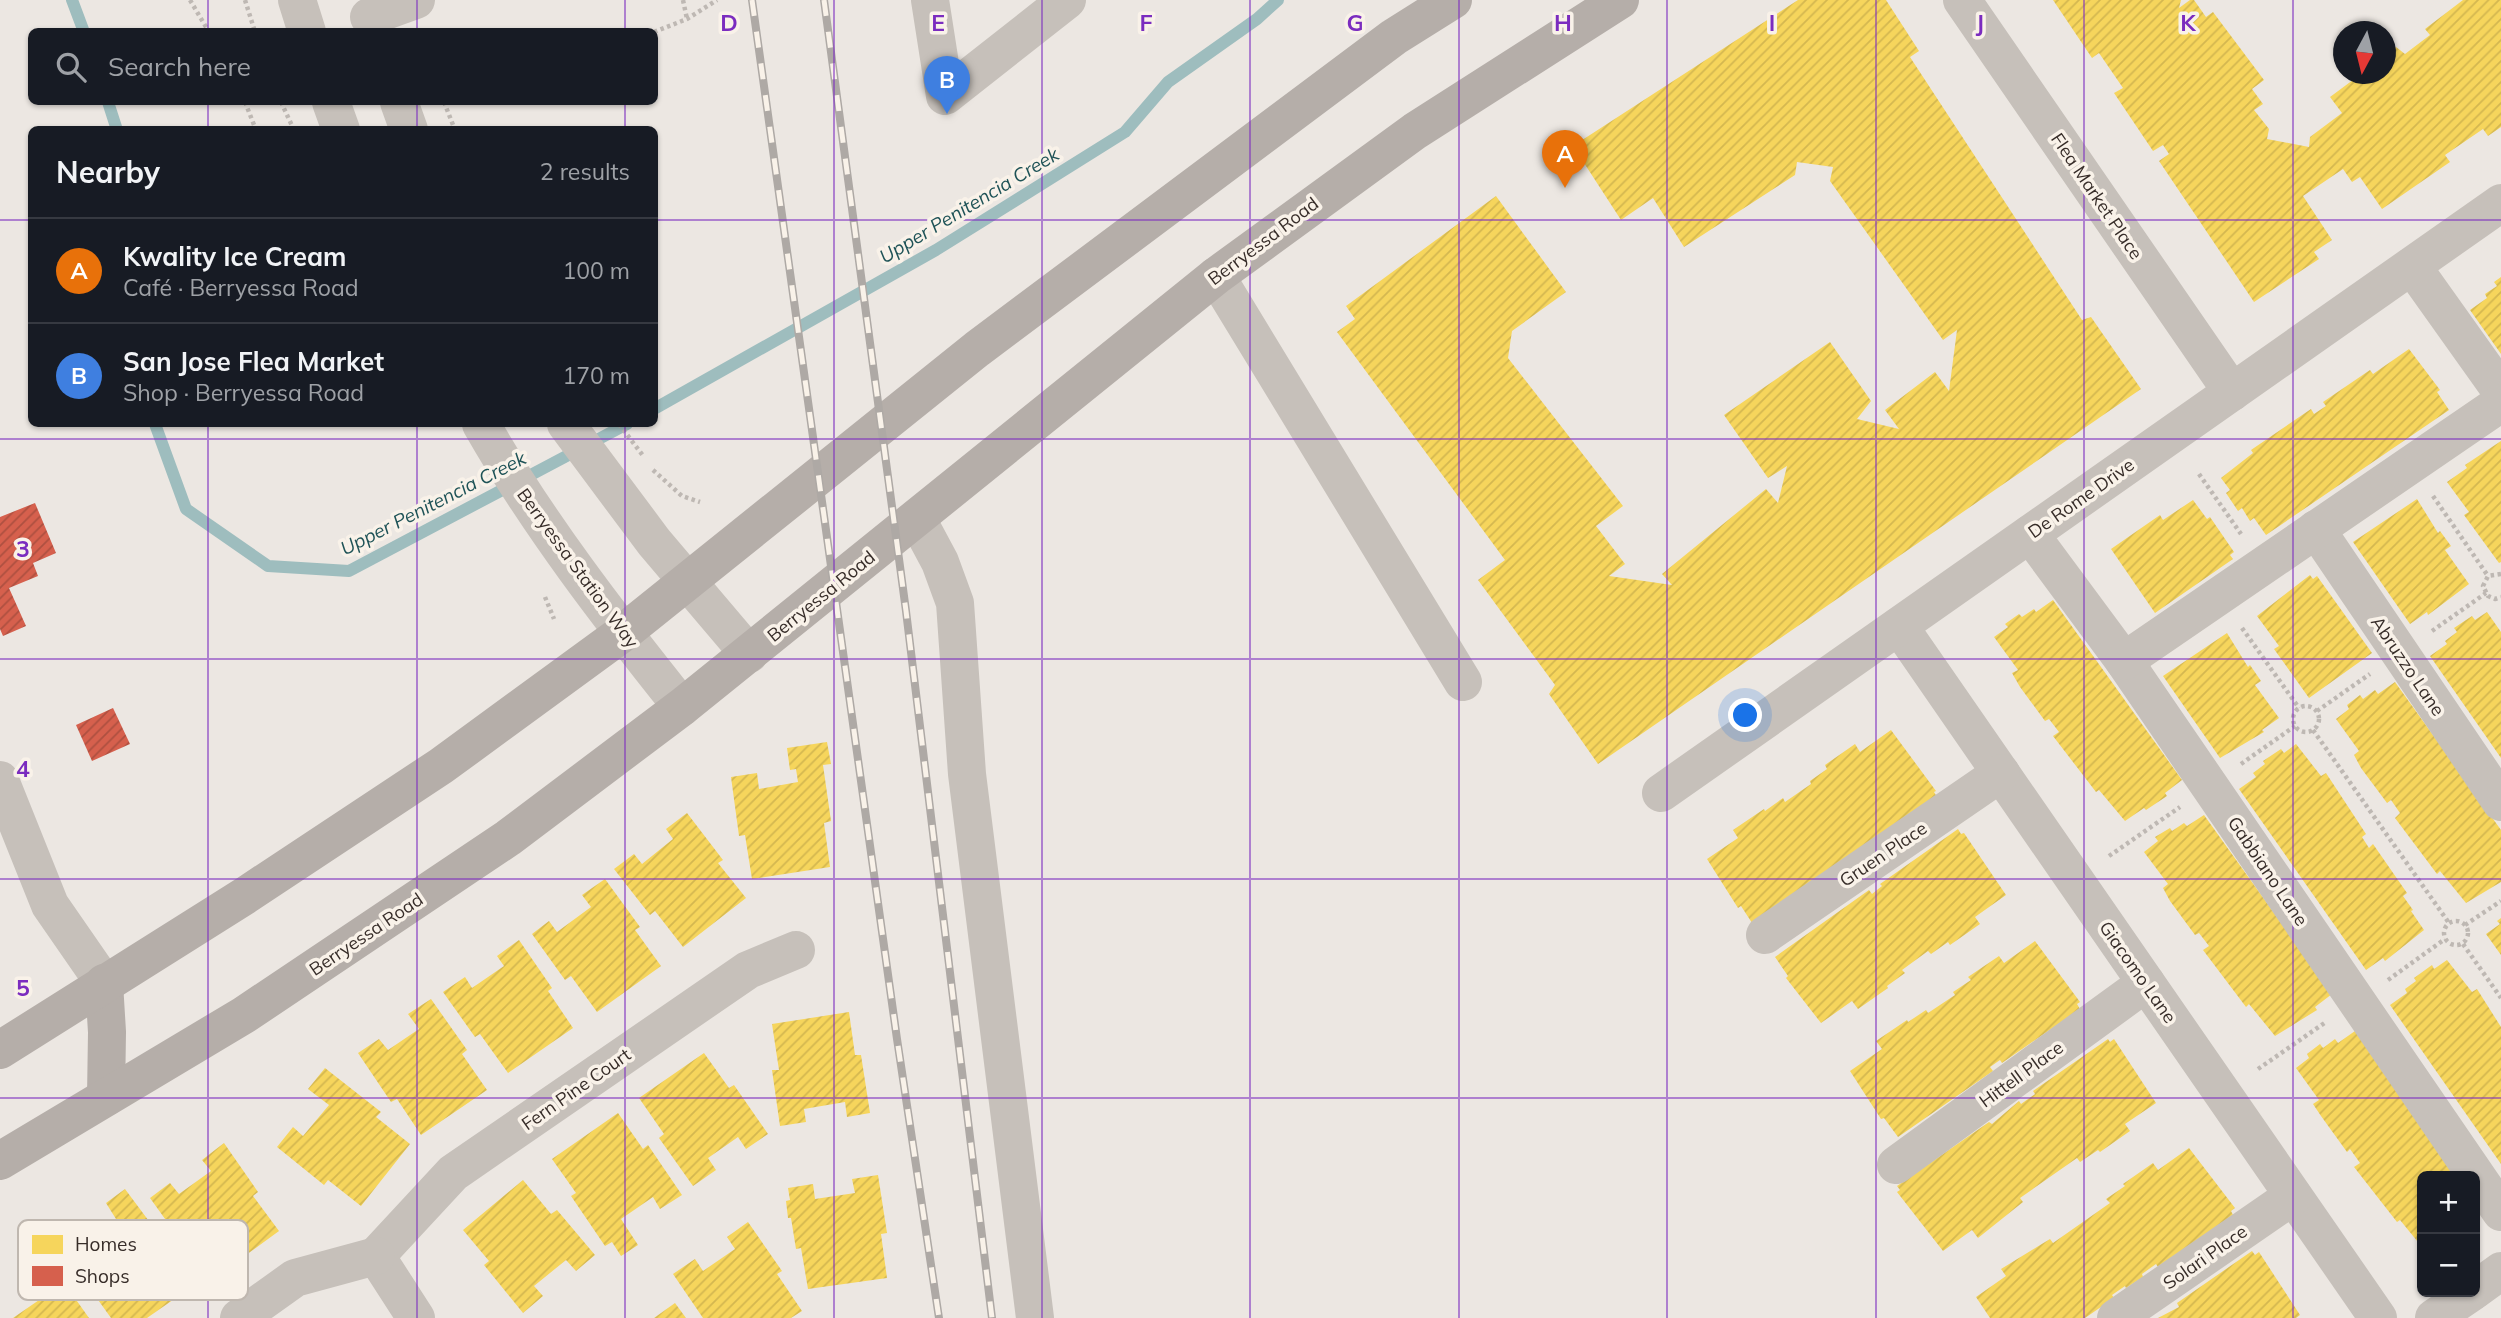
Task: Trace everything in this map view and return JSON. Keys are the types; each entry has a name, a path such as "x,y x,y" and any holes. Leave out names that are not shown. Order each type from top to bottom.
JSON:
{"main road":[{"path":"0,1050 246,895 441,766 623,633 977,349 1394,37 1453,0"},
{"name":"Berryessa Road","path":"0,1161 244,1015 508,838 749,654 1216,276 1415,131 1620,0"},
{"path":"104,983 107,1032 106,1097"}],"street":[{"path":"297,0 306,28"},
{"path":"368,16 416,0"},
{"path":"930,0 946,96 1067,0"},
{"name":"Flea Market Place","path":"1962,0 2232,392"},
{"path":"332,105 340,126"},
{"path":"400,105 408,126"},
{"name":"De Rome Drive","path":"1661,793 2501,203"},
{"path":"2412,266 2501,391"},
{"path":"1216,276 1463,682"},
{"path":"2124,661 2501,403"},
{"name":"Berryessa Station Way","path":"483,427 509,472 589,590 682,707"},
{"path":"568,427 626,506 749,654"},
{"path":"917,519 940,562 955,603 967,774 1035,1318"},
{"name":"Abruzzo Lane","path":"2316,529 2501,802"},
{"name":"Gabbiano Lane","path":"2030,534 2124,661 2501,1212"},
{"name":"Giacomo Lane","path":"1899,626 2378,1318"},
{"name":"Gruen Place","path":"1765,935 2001,773"},
{"path":"0,780 50,905 104,983"},
{"name":"Fern Pine Court","path":"376,1256 453,1173 748,970 796,950"},
{"name":"Hittell Place","path":"1896,1165 2146,983"},
{"name":"Solari Place","path":"2116,1318 2293,1196"},
{"path":"239,1318 295,1278 376,1256 416,1318"},
{"path":"2480,1286 2501,1271"},
{"path":"2434,1318 2464,1297"}],"path":[{"path":"190,0 207,28"},
{"path":"245,0 254,28"},
{"path":"683,0 687,19"},
{"path":"658,30 687,19 717,0"},
{"path":"246,105 254,126"},
{"path":"282,105 292,126"},
{"path":"446,105 454,126"},
{"path":"622,427 665,483 682,496 701,502"},
{"path":"2411,465 2488,576"},
{"path":"2199,474 2263,565"},
{"path":"2486,593 2484,582 2488,576 2501,574"},
{"path":"2486,593 2495,598 2501,597"},
{"path":"2432,631 2486,593"},
{"path":"2220,596 2299,708"},
{"path":"2317,711 2371,673"},
{"path":"2313,730 2301,731 2295,726 2294,714 2299,708 2306,706 2317,711"},
{"path":"2313,730 2319,719 2317,711"},
{"path":"2241,764 2295,726"},
{"path":"2313,730 2449,923"},
{"path":"2109,856 2182,805"},
{"path":"2466,925 2501,901"},
{"path":"2456,921 2466,925 2468,937 2463,944 2455,946 2445,939 2443,932 2449,923 2456,921"},
{"path":"2379,986 2445,939"},
{"path":"2463,944 2501,998"},
{"path":"2258,1069 2331,1019"}],"building: Homes":[{"path":"1798,0 1886,0 1919,51 1910,57 2082,320 2091,317 2141,389 1598,764 1549,694 1555,685 1478,580 1505,560 1337,332 1355,319 1346,306 1496,196 1566,292 1512,331 1508,358 1623,506 1596,526 1625,564 1609,576 1672,585 1662,574 1766,489 1778,503 1787,466 1768,478 1724,415 1830,342 1871,401 1857,419 1899,429 1885,410 1935,372 1949,391 1957,330 1943,340 1830,181 1833,167 1797,162 1795,175 1684,247 1653,198 1621,220 1573,146"},
{"path":"2053,0 2181,0 2179,8 2194,0 2206,17 2213,12 2264,80 2252,89 2263,104 2254,110 2269,129 2267,139 2309,147 2310,137 2342,113 2330,97 2348,84 2396,84 2396,47 2405,54 2430,35 2425,29 2463,0 2501,0 2501,127 2488,136 2483,129 2445,155 2450,162 2382,209 2360,177 2352,182 2343,169 2303,196 2332,240 2314,252 2319,259 2254,302 2159,161 2169,154 2163,145 2153,151 2114,93 2123,88 2099,53 2092,58"},
{"path":"2501,277 2501,354 2470,310 2487,298 2485,294 2497,286 2494,282"},
{"path":"2409,349 2440,390 2437,392 2449,410 2266,535 2254,518 2250,521 2242,508 2238,511 2226,493 2230,490 2221,478 2253,453 2251,450 2311,409 2314,414 2326,406 2323,402 2370,370 2373,374"},
{"path":"2501,441 2499,563 2464,515 2469,512 2447,482 2467,468 2465,465"},
{"path":"2417,499 2438,533 2440,531 2451,546 2445,550 2469,584 2428,615 2427,612 2410,624 2353,542"},
{"path":"2193,500 2207,519 2210,517 2234,552 2230,555 2233,559 2155,613 2111,549 2160,515 2163,520"},
{"path":"2310,575 2313,579 2317,576 2372,653 2309,698 2274,649 2279,646 2257,616"},
{"path":"2053,600 2182,780 2165,793 2167,796 2125,821 2099,790 2096,792 2053,736 2059,732 2049,719 2045,721 2020,687 2012,673 2018,670 1994,637 2008,627 2005,624 2019,614 2022,617 2034,609 2036,612"},
{"path":"2487,612 2501,632 2501,758 2430,656 2447,644 2445,641 2457,632 2454,628 2472,616 2475,620"},
{"path":"2227,633 2248,667 2250,665 2261,681 2255,685 2279,718 2262,730 2264,732 2220,758 2163,676"},
{"path":"2395,682 2501,830 2501,882 2466,903 2440,871 2437,874 2395,818 2400,813 2391,800 2387,803 2361,768 2354,755 2359,751 2336,719 2349,709 2347,705 2360,695 2363,699 2375,690 2378,694"},
{"path":"1891,730 1936,791 1934,792 1937,797 1754,926 1741,906 1738,908 1707,859 1738,838 1733,830 1764,809 1765,811 1783,798 1785,802 1811,784 1810,781 1827,769 1825,765 1855,744 1860,752"},
{"path":"827,742 831,764 823,765 831,821 824,823 830,867 752,879 745,835 739,836 731,777 757,773 759,789 798,782 796,769 790,770 787,748"},
{"path":"2296,744 2321,776 2326,773 2366,834 2362,837 2369,848 2373,844 2407,893 2403,896 2424,930 2385,961 2383,958 2366,970 2239,789 2256,777 2253,773 2265,764 2263,761 2281,749 2284,753"},
{"path":"687,813 723,860 718,863 746,898 683,947 655,911 650,915 614,869 634,854 642,864 673,839 666,829"},
{"path":"2204,815 2332,994 2315,1007 2317,1010 2275,1036 2249,1004 2246,1007 2203,950 2209,946 2199,933 2195,935 2170,901 2163,888 2168,884 2144,852 2158,841 2155,837 2184,823 2187,826"},
{"path":"1958,829 1961,834 1964,833 2006,895 1975,917 1980,924 1950,945 1948,942 1931,954 1928,951 1902,970 1905,973 1887,986 1888,988 1858,1009 1852,1001 1821,1023 1786,978 1788,976 1775,957 1869,890 1872,894 1882,886 1880,884"},
{"path":"605,879 640,927 635,930 661,966 597,1012 571,976 565,980 532,934 549,921 557,932 591,907 582,895"},
{"path":"2501,918 2501,955 2486,934 2500,924 2497,921"},
{"path":"519,940 552,988 548,991 573,1028 508,1073 480,1034 475,1037 443,992 465,977 472,988 504,966 497,956"},
{"path":"2035,941 2080,1002 2077,1004 2080,1009 2002,1063 2000,1060 1990,1067 1993,1071 1898,1137 1884,1118 1881,1119 1850,1071 1882,1049 1876,1041 1907,1020 1908,1022 1926,1010 1928,1013 1955,995 1953,992 1971,980 1968,977 1999,956 2004,963"},
{"path":"2447,960 2472,992 2477,989 2501,1027 2501,1164 2390,1005 2407,993 2405,989 2416,981 2414,978 2432,965 2434,969"},
{"path":"431,999 467,1050 462,1054 487,1090 421,1135 397,1099 391,1102 358,1053 379,1039 388,1050 419,1029 408,1014"},
{"path":"849,1012 855,1055 861,1055 870,1113 847,1117 845,1102 804,1109 806,1122 780,1126 772,1070 779,1070 772,1024"},
{"path":"2355,1031 2455,1171 2417,1171 2417,1241 2400,1220 2397,1222 2354,1167 2360,1163 2350,1149 2347,1152 2321,1116 2313,1104 2319,1100 2296,1068 2309,1058 2307,1054 2320,1044 2323,1048 2335,1039 2338,1043"},
{"path":"2108,1039 2110,1042 2114,1039 2156,1103 2125,1124 2130,1131 2100,1152 2098,1150 2080,1162 2077,1158 2020,1198 2023,1202 1978,1238 1972,1230 1943,1251 1897,1192 1900,1190 1897,1186 1989,1122 1992,1124 2019,1101 2021,1104 2035,1094 2033,1091"},
{"path":"704,1053 729,1088 734,1085 768,1134 746,1149 738,1137 708,1158 716,1170 693,1186 659,1138 664,1134 639,1098"},
{"path":"325,1068 381,1112 376,1117 410,1144 361,1206 328,1180 324,1185 277,1147 293,1127 303,1136 329,1105 308,1089"},
{"path":"618,1113 643,1149 648,1145 682,1195 660,1209 653,1197 621,1219 638,1245 621,1256 612,1242 605,1246 571,1196 576,1193 552,1159"},
{"path":"224,1143 258,1192 253,1196 279,1231 248,1254 248,1220 166,1220 150,1198 170,1183 179,1194 211,1171 202,1160"},
{"path":"2189,1148 2235,1208 2231,1211 2233,1215 2158,1267 2156,1264 2142,1274 2143,1277 2112,1295 2114,1298 2085,1318 1990,1318 1976,1297 2006,1276 2001,1269 2050,1239 2053,1243 2110,1203 2106,1199 2153,1163 2158,1170"},
{"path":"878,1175 887,1233 881,1234 887,1278 808,1289 801,1248 796,1249 791,1218 788,1218 788,1188 813,1184 815,1199 855,1193 852,1179"},
{"path":"523,1180 551,1214 557,1210 595,1255 576,1271 566,1260 534,1286 543,1296 523,1313 484,1265 489,1261 463,1230"},
{"path":"125,1189 148,1220 117,1220 106,1203"},
{"path":"748,1222 782,1271 777,1274 802,1311 791,1318 703,1318 673,1274 695,1259 703,1271 735,1249 727,1237"},
{"path":"2252,1251 2255,1255 2259,1252 2300,1315 2296,1318 2158,1318 2179,1307 2177,1303"},
{"path":"39,1300 76,1300 89,1318 13,1318"},
{"path":"98,1300 173,1300 147,1318 111,1318"},
{"path":"675,1303 686,1318 654,1318"}],"building: Shops":[{"path":"35,503 56,553 33,563 38,576 9,588 26,626 3,636 0,629 0,517"},
{"path":"113,708 130,744 92,761 76,725"}],"waterway":[{"name":"Upper Penitencia Creek","path":"72,0 82,28"},
{"name":"Upper Penitencia Creek","path":"658,407 936,250 1125,132 1168,82 1257,19 1278,0"},
{"name":"Upper Penitencia Creek","path":"109,105 116,126"},
{"name":"Upper Penitencia Creek","path":"156,427 186,509 268,566 349,571 621,427"}],"railway":[{"path":"752,0 897,1039 939,1318"},
{"path":"824,0 906,611 992,1318"}],"place":[{"name":"San Jose Flea Market","path":"947,114"},
{"name":"Kwality Ice Cream","path":"1565,188"}]}
